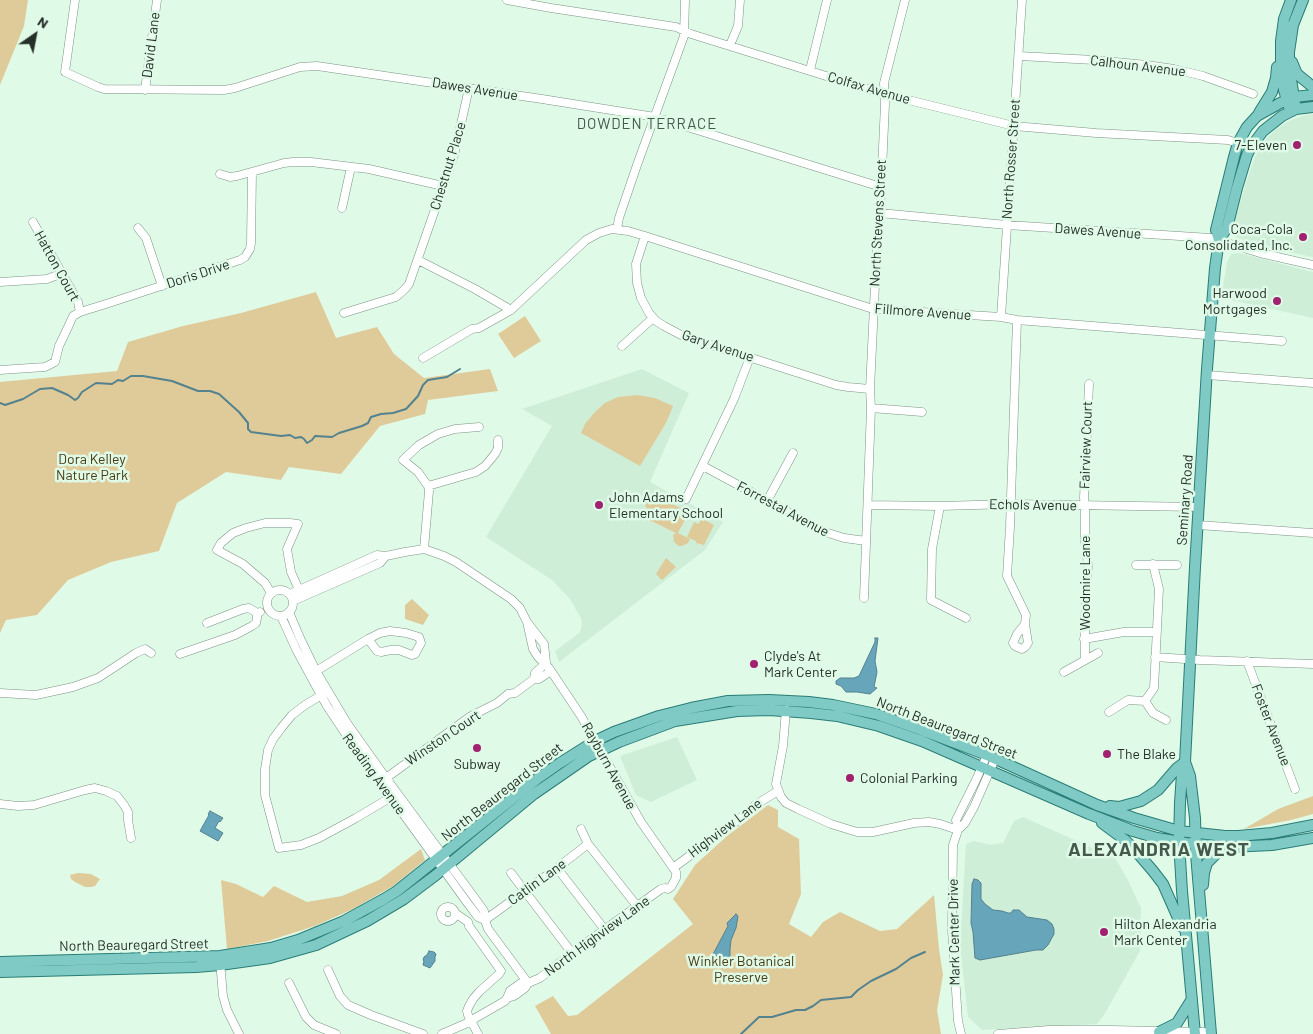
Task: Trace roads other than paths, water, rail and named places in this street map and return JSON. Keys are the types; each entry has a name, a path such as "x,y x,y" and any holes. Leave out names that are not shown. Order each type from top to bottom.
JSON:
{"main road":[{"path":"1257,116 1266,103 1275,83 1284,19 1291,0"},
{"path":"1290,99 1289,52 1293,26 1303,0"},
{"path":"1281,41 1281,67 1293,111 1313,107"},
{"path":"1289,52 1297,74 1313,87"},
{"path":"1290,99 1313,95"},
{"name":"Seminary Road","path":"1202,1033 1192,999 1179,842 1206,375 1219,240 1216,230 1238,143 1257,116 1290,99"},
{"name":"Seminary Road","path":"1219,240 1227,228 1237,188 1251,147 1257,137 1268,127 1282,116 1293,111"},
{"name":"North Beauregard Street","path":"598,746 614,732 646,720 691,708 728,701 769,700 809,702 859,710 899,721 991,757 1097,804 1134,818 1229,847 1272,845 1313,838"},
{"name":"North Beauregard Street","path":"0,972 196,967 298,940 344,921 384,899 443,862 560,763 598,746 683,719 736,711 786,710 837,716 879,726 922,741 1089,814 1132,831 1158,838 1179,842 1194,836 1238,836 1280,832 1313,825"},
{"path":"1097,804 1120,806 1131,805 1141,801 1158,790 1177,768 1185,762"},
{"name":"Seminary Road","path":"1185,762 1190,776 1195,818 1194,836 1201,928 1202,1033"},
{"path":"1182,773 1194,836"},
{"path":"1089,814 1125,840 1154,870 1186,937"},
{"path":"1201,928 1205,866 1217,853 1229,847"},
{"name":"North Beauregard Street","path":"0,962 220,961"},
{"path":"1159,1032 1177,1023 1192,999"}],"street":[{"name":"Dawes Avenue","path":"75,0 65,72 104,89 224,90 300,67 317,66 655,118 881,187"},
{"name":"David Lane","path":"145,90 157,0"},
{"name":"Colfax Avenue","path":"507,0 550,4 676,27 884,94 1014,126 1096,133 1228,140 1238,143"},
{"path":"423,358 472,329 479,328 511,310 586,240 602,231 617,229 637,165 682,45 685,0"},
{"path":"730,45 738,26 740,0"},
{"path":"810,70 827,0"},
{"name":"North Stevens Street","path":"864,598 871,408 870,389 885,104 884,82 905,0"},
{"name":"North Rosser Street","path":"1001,317 1022,0"},
{"name":"Calhoun Avenue","path":"1019,56 1094,60 1174,69 1203,76 1253,94"},
{"name":"Chestnut Place","path":"344,313 396,297 409,284 454,155 469,88"},
{"path":"220,174 230,177 284,163 310,162 369,169 443,186"},
{"path":"342,208 351,167"},
{"name":"Doris Drive","path":"80,312 240,260 248,254 252,243 252,172"},
{"name":"Dawes Avenue","path":"880,213 1007,225 1219,240 1260,253 1313,265"},
{"name":"Hatton Court","path":"33,222 78,302 80,312"},
{"path":"138,228 146,238 162,286"},
{"name":"Fillmore Avenue","path":"617,229 645,236 874,310 1001,317 1017,320 1282,341"},
{"name":"Gary Avenue","path":"645,236 636,264 636,276 641,298 645,306 653,318 664,326 683,336 836,385 870,389"},
{"path":"418,260 511,310"},
{"path":"0,282 47,279 62,273"},
{"path":"0,370 45,367 55,362 68,324 73,316 80,312"},
{"path":"622,346 653,318"},
{"path":"1017,320 1007,576 1026,615 1025,624"},
{"path":"686,499 734,399 750,357"},
{"path":"1206,375 1313,383"},
{"name":"Fairview Court","path":"1085,506 1084,489 1089,384"},
{"path":"871,408 922,412"},
{"path":"424,549 428,486 418,472 403,460 419,446 438,434 455,429 479,427"},
{"path":"428,486 476,472 485,466 495,454 498,448 498,440"},
{"path":"767,501 793,453"},
{"name":"Forrestal Avenue","path":"703,466 834,536 866,541"},
{"name":"Echols Avenue","path":"868,505 940,506 1011,504 1199,507"},
{"path":"940,506 932,548 931,600 966,618"},
{"name":"Woodmire Lane","path":"1085,506 1085,541 1088,564 1084,639 1085,660"},
{"path":"271,593 265,583 243,564 217,550 221,543 232,533 265,523 298,524 288,549 291,572 298,590"},
{"path":"1198,525 1313,533"},
{"name":"Rayburn Avenue","path":"291,598 298,590 376,555 386,556 424,549 456,562 511,599 520,608 527,622 544,644 546,663"},
{"name":"Rayburn Avenue","path":"291,598 380,563 386,556"},
{"path":"1145,701 1154,688 1159,589 1153,564"},
{"path":"1136,565 1177,565"},
{"path":"282,590 291,598 293,605 289,612 281,616 274,614 268,608 267,600 271,593 282,590"},
{"path":"207,623 243,609 249,608 257,613"},
{"path":"257,613 268,608"},
{"name":"Reading Avenue","path":"289,612 313,673 347,736 383,780 443,862 484,911 488,929 528,983"},
{"path":"180,654 235,635 252,626 256,623 257,613"},
{"name":"Reading Avenue","path":"281,616 296,649 313,673"},
{"name":"Rayburn Avenue","path":"527,622 533,649 538,657 546,663 581,716 640,822 673,868"},
{"path":"313,673 368,638 380,633 390,631 412,635 419,638 421,643 415,654 412,655 399,650 377,651 368,638"},
{"path":"1084,639 1124,632 1156,632"},
{"path":"0,693 49,693 73,687 98,678 145,649 152,653"},
{"path":"1064,672 1098,653"},
{"path":"1155,657 1313,664"},
{"name":"Foster Avenue","path":"1247,661 1295,789"},
{"name":"Winston Court","path":"534,679 535,673 546,663"},
{"name":"Winston Court","path":"383,780 471,716 497,703 508,694 515,693 534,679 539,679 551,671"},
{"path":"324,694 292,715 273,740 266,758 264,769 265,795 279,848 301,845 320,838 337,830 394,795"},
{"path":"1109,712 1128,700 1145,701"},
{"path":"1145,701 1153,712 1166,720"},
{"path":"778,791 776,784 783,746 786,710"},
{"name":"Mark Center Drive","path":"961,1034 958,1021 952,930 954,845 958,830 956,820 991,757"},
{"path":"0,804 34,805 95,788 107,791 117,796 124,804 128,812 131,838"},
{"name":"Highview Lane","path":"673,868 737,821 755,804 778,791 786,802 798,809 856,832 864,833 914,823 929,822 958,830"},
{"path":"581,829 588,844 637,906"},
{"name":"Catlin Lane","path":"485,920 588,844"},
{"name":"Reading Avenue","path":"443,862 466,902 478,917 485,920"},
{"path":"557,868 605,930"},
{"name":"North Highview Lane","path":"442,1034 471,1021 507,998 514,996 525,988 528,983 540,978 637,906 665,888 671,878 673,868"},
{"path":"511,873 572,953"},
{"path":"473,896 454,914 466,926 469,926 501,971 473,999 467,1011 478,1034"},
{"path":"220,961 225,1003 240,1034"},
{"path":"328,970 340,996 348,1004 423,1034"},
{"path":"289,983 306,1017 314,1025 336,1034"},
{"path":"998,1034 1048,1030 1202,1033"}],"water":[{"path":"875,638 878,638 875,661 877,672 874,687 877,688 870,694 846,692 841,686 836,684 836,681 840,678 859,676 875,642"},
{"path":"210,811 223,818 215,828 223,833 218,841 200,831"},
{"path":"974,879 981,883 981,899 993,910 1011,913 1013,910 1019,910 1027,917 1047,920 1052,924 1054,934 1048,945 1043,950 980,960 975,958 971,923 972,884"},
{"path":"736,914 738,916 731,940 728,963 720,966 714,963 711,958 728,926 727,923"},
{"path":"429,951 436,954 435,961 430,968 423,965 424,957"}],"waterway":[{"path":"0,403 5,405 23,399 40,389 52,388 75,400 82,392 96,383 112,384 118,380 123,381 131,376 143,376 172,381 198,391 210,391 219,394 239,412 248,423 248,429 251,432 281,436 290,435 295,438 301,437 307,443 315,436 332,437 368,423 371,417 406,409 418,396 423,385 428,380 447,377 460,369"},
{"path":"741,1034 759,1017 772,1017 796,1010 805,1010 821,1000 851,997 871,981 925,952"}],"place":[{"name":"7-Eleven","path":"1297,145"},
{"name":"Coca-Cola Consolidated, Inc.","path":"1303,237"},
{"name":"Harwood Mortgages","path":"1277,301"},
{"name":"John Adams Elementary School","path":"599,505"},
{"name":"Clyde's At Mark Center","path":"754,664"},
{"name":"Subway","path":"477,748"},
{"name":"The Blake","path":"1107,754"},
{"name":"Colonial Parking","path":"850,778"},
{"name":"Hilton Alexandria Mark Center","path":"1104,932"}],"district":[{"name":"DOWDEN TERRACE","path":"647,124"},
{"name":"ALEXANDRIA WEST","path":"1159,850"}],"park label":[{"name":"Dora Kelley Nature Park","path":"92,468"},
{"name":"Winkler Botanical Preserve","path":"741,970"}]}
